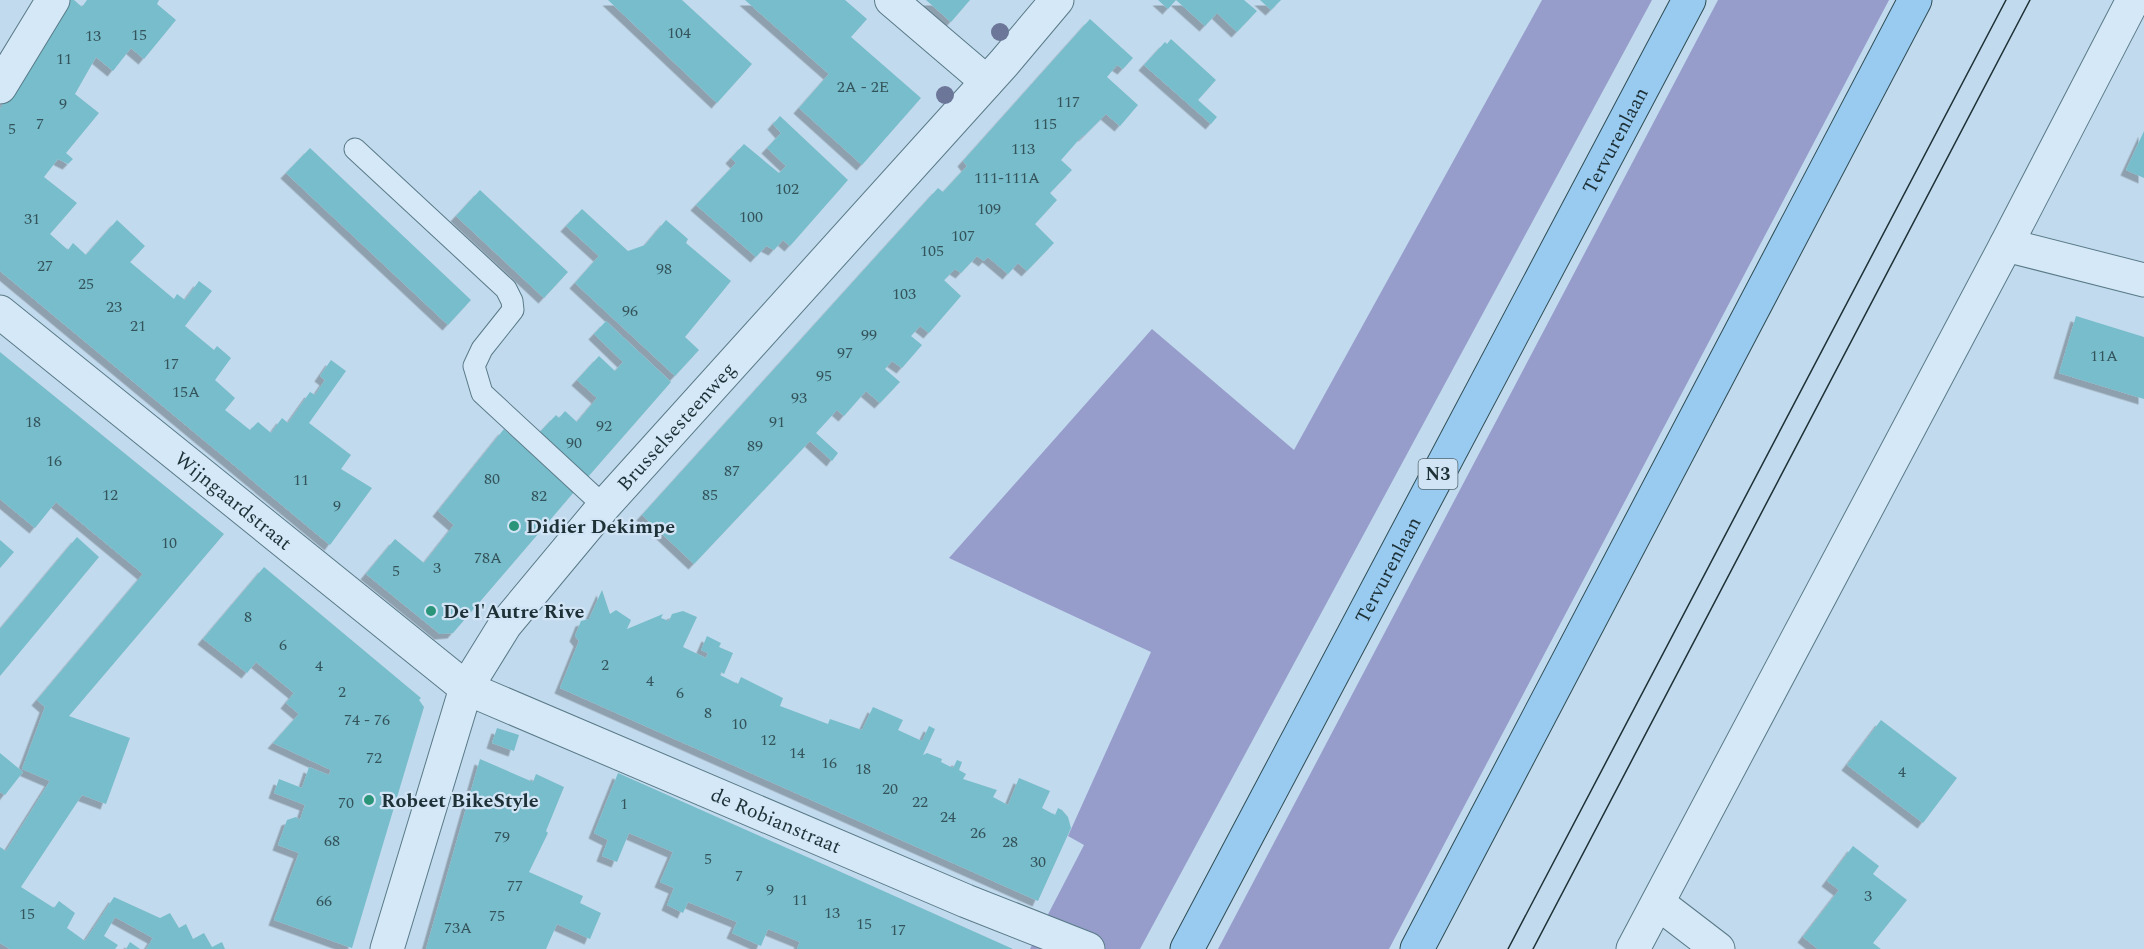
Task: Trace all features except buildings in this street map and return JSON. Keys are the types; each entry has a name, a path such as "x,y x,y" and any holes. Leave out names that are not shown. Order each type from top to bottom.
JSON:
{"main road":[{"name":"Tervurenlaan","path":"1187,949 1689,0"},
{"path":"1417,949 1915,0"}],"street":[{"path":"0,87 53,0"},
{"path":"891,0 987,82"},
{"name":"Brusselsesteenweg","path":"387,949 466,688 504,625 604,506 987,82 1057,0"},
{"path":"1633,949 2006,245 2133,0"},
{"path":"2006,245 2144,280"},
{"name":"Wijngaardstraat","path":"0,312 466,688"},
{"name":"de Robianstraat","path":"466,688 956,896 1088,949"},
{"path":"1658,903 1718,949"}],"lane":[{"path":"354,150 506,290 512,301 513,310 482,349 474,366 482,393 604,506"}],"shaded area":[{"path":"1542,0 1652,0 1140,949 1030,949 1084,845 1068,836 1151,652 949,558 1152,329 1294,450"},
{"path":"1718,0 1889,0 1389,949 1218,949"}],"tram line":[{"path":"1508,949 2006,0"},
{"path":"1533,949 2030,0"}],"place":[{"name":"Didier Dekimpe","path":"514,526"},
{"name":"De l'Autre Rive","path":"431,611"},
{"name":"Robeet BikeStyle","path":"369,800"}]}
